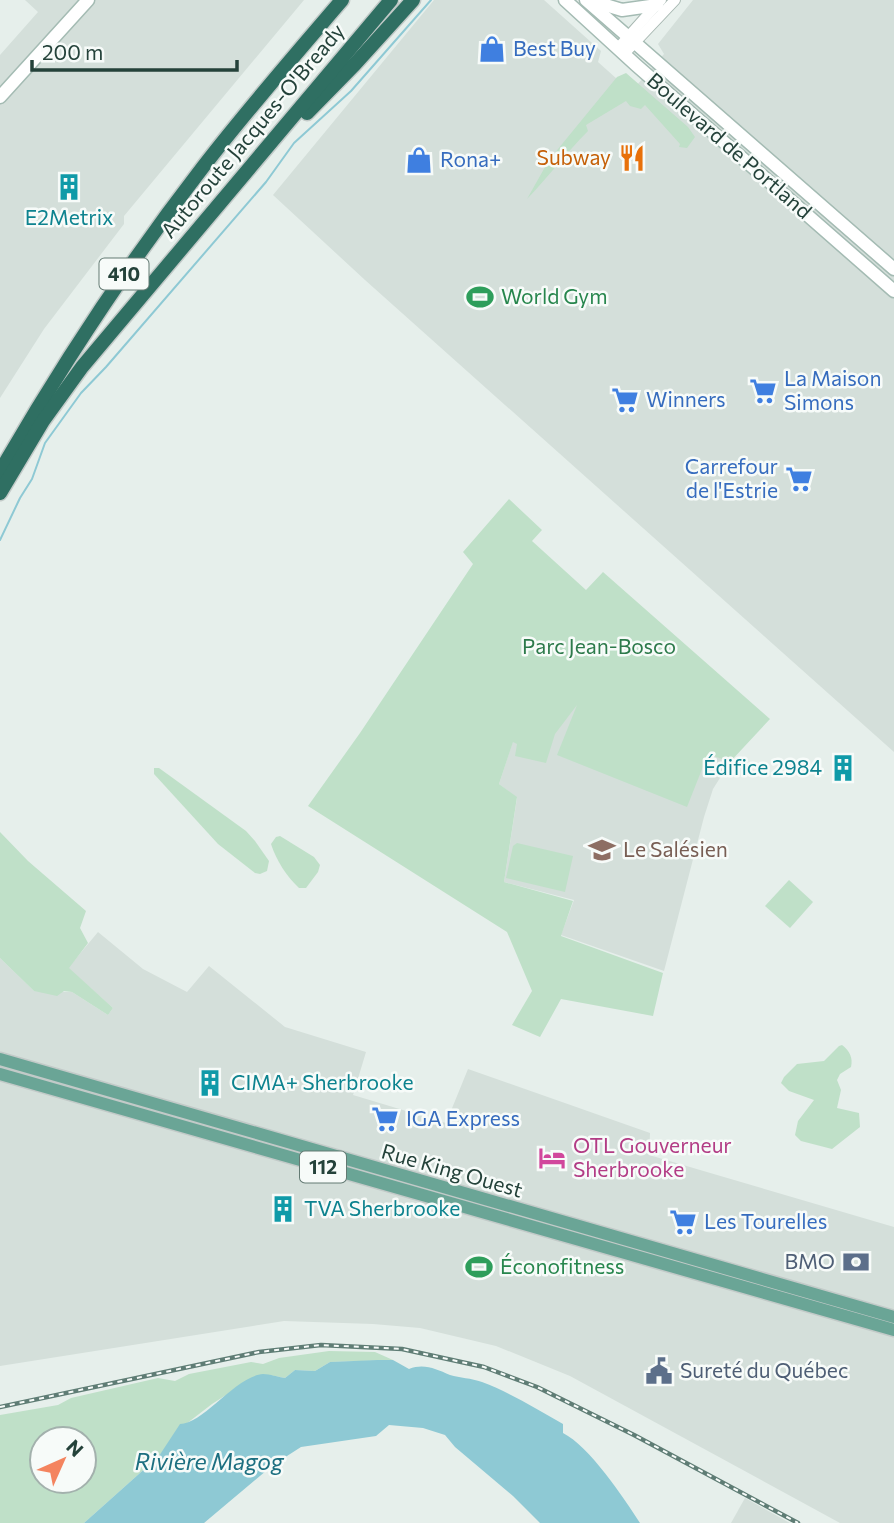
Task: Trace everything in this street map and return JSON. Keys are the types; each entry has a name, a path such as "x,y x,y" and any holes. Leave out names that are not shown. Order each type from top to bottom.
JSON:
{"highway":[{"name":"Autoroute Jacques-O'Bready","path":"0,472 70,355 142,249 219,147 342,0"},
{"name":"Autoroute Jacques-O'Bready","path":"0,493 43,421 75,375 391,0"},
{"path":"229,191 355,64 413,0"}],"main road":[{"path":"0,97 88,0"},
{"name":"Boulevard de Portland","path":"565,0 894,291"},
{"path":"587,0 622,10 659,2"},
{"name":"Boulevard de Portland","path":"587,0 894,269"},
{"name":"Rue King Ouest","path":"0,1059 894,1317"},
{"name":"Rue King Ouest","path":"0,1074 894,1330"}],"street":[{"path":"621,51 675,0"},
{"path":"632,40 659,2"}],"shaded area":[{"path":"25,0 304,0 124,216 124,224 44,329 0,398 0,55 38,12"},
{"path":"434,0 544,0 601,51 598,62 617,79 637,85 664,54 658,44 693,0 894,0 894,752 273,195"},
{"name":"Le Salésien","path":"578,702 730,762 713,789 704,817 664,971 561,935 574,900 504,882 517,798 499,784 513,741"},
{"path":"98,932 143,969 187,992 209,966 285,1027 366,1052 353,1095 446,1123 468,1069 650,1133 649,1155 894,1227 894,1523 840,1523 570,1376 496,1346 420,1328 284,1321 0,1366 0,958 34,991 72,992 108,1015 113,1008 68,968"},
{"path":"745,1498 790,1523 731,1523"}],"green space":[{"path":"626,73 688,127 695,137 687,148 679,147 680,144 645,105 641,109 630,106 626,101 586,125 588,131 527,199 549,160 617,77"},
{"name":"Parc Jean-Bosco","path":"509,499 542,530 532,541 586,590 603,572 770,719 730,762 708,754 687,807 557,755 577,705 555,734 546,763 515,756 517,744 513,742 499,784 517,797 504,882 573,901 561,936 663,973 653,1016 561,999 540,1037 512,1025 532,991 507,932 308,806 473,564 463,552"},
{"path":"154,768 159,768 246,831 269,861 267,871 255,873 218,844 154,774"},
{"path":"0,832 28,861 86,911 80,928 88,943 69,968 113,1008 108,1015 72,992 64,991 57,996 34,991 0,958"},
{"path":"280,836 314,857 320,865 306,888 299,888 295,884 276,856 271,844"},
{"path":"517,843 573,856 565,892 506,878 513,846"},
{"path":"789,880 813,902 790,928 765,906"},
{"path":"842,1045 850,1055 852,1064 837,1080 841,1090 837,1108 859,1113 860,1127 832,1149 801,1141 795,1135 798,1121 814,1100 789,1091 781,1083 797,1064 824,1061"},
{"path":"329,1351 375,1352 393,1360 330,1362 315,1371 295,1370 285,1378 269,1375 254,1377 186,1424 159,1456 84,1523 0,1523 0,1415 58,1405 71,1398 158,1378 175,1381 189,1374 251,1362 263,1364 279,1358"}],"water":[{"name":"Rivière Magog","path":"393,1360 409,1369 430,1368 482,1382 514,1396 563,1424 563,1433 595,1461 640,1523 540,1523 445,1435 423,1428 389,1425 376,1436 301,1447 273,1465 204,1523 84,1523 159,1456 180,1424 199,1416 253,1377 263,1374 285,1378 295,1370 315,1371 330,1362"}],"waterway":[{"path":"0,540 32,479 45,443 81,393 266,182 294,143 351,91 431,0"}],"railway":[{"path":"0,1407 259,1352 321,1345 402,1349 484,1367 537,1387 634,1435 798,1523"}],"place":[{"name":"Best Buy","path":"492,49"},
{"name":"Subway","path":"632,158"},
{"name":"Rona+","path":"419,160"},
{"name":"E2Metrix","path":"69,187"},
{"name":"World Gym","path":"480,297"},
{"name":"La Maison Simons","path":"763,391"},
{"name":"Winners","path":"625,400"},
{"name":"Carrefour de l'Estrie","path":"799,479"},
{"name":"Édifice 2984","path":"843,768"},
{"name":"Le Salésien","path":"602,850"},
{"name":"CIMA+ Sherbrooke","path":"210,1083"},
{"name":"IGA Express","path":"385,1119"},
{"name":"OTL Gouverneur Sherbrooke","path":"552,1158"},
{"name":"TVA Sherbrooke","path":"283,1209"},
{"name":"Les Tourelles","path":"683,1222"},
{"name":"BMO","path":"856,1262"},
{"name":"Éconofitness","path":"479,1267"},
{"name":"Sureté du Québec","path":"659,1371"}]}
